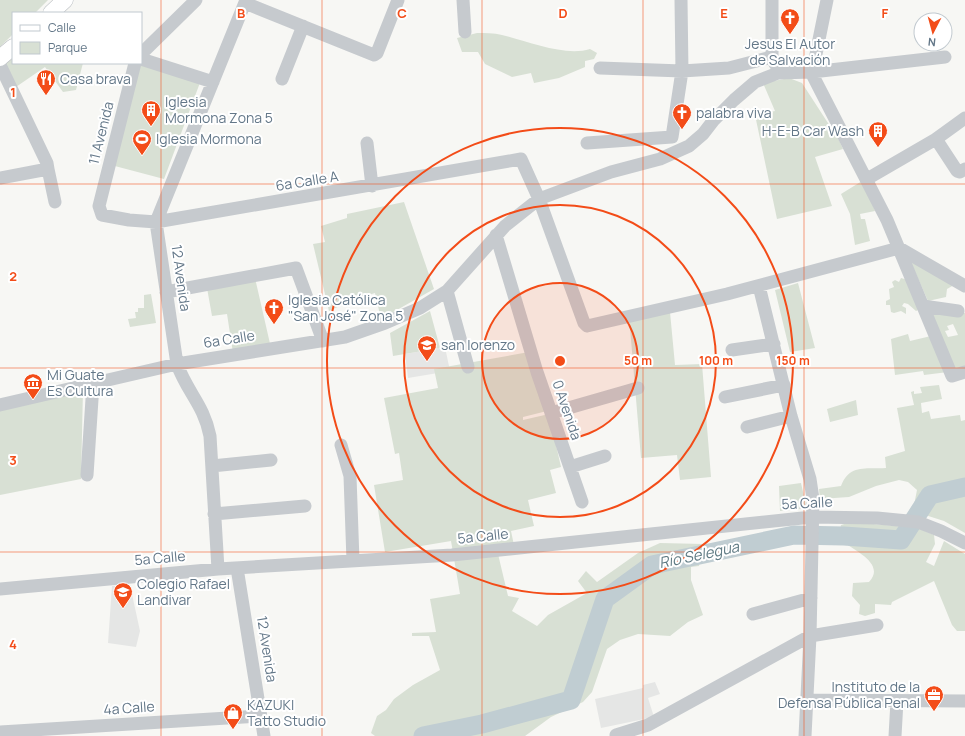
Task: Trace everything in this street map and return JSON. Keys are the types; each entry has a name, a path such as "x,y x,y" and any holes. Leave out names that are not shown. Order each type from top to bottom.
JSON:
{"main road":[{"path":"52,12 65,0"},
{"path":"0,58 12,48"}],"street":[{"path":"142,53 196,0"},
{"path":"156,222 245,1 374,55 377,53 398,0"},
{"path":"463,0 465,32"},
{"path":"587,143 672,137 682,71 682,0"},
{"path":"772,0 772,57 778,74"},
{"path":"827,0 812,72 867,178 899,248 952,376 965,372"},
{"path":"282,79 303,26"},
{"path":"600,68 682,71 729,68 772,57"},
{"name":"6a Calle","path":"0,405 177,364 345,337 385,323 420,308 447,291 505,226 539,199 611,172 660,159 689,146 703,134 734,100 756,82 778,74 812,72 945,57"},
{"path":"142,59 213,82"},
{"name":"11 Avenida","path":"99,210 135,64"},
{"path":"0,65 47,163 56,202"},
{"path":"867,178 936,139 965,118"},
{"path":"936,139 957,171 960,172 965,169"},
{"path":"367,143 372,186"},
{"name":"6a Calle A","path":"99,210 102,215 129,220 156,222 372,186 521,159 539,199"},
{"path":"0,178 48,170"},
{"path":"539,199 584,323 587,326 759,286 899,248 965,286"},
{"name":"12 Avenida","path":"156,222 177,364 207,420 212,466 218,569"},
{"name":"0 Avenida","path":"496,235 551,413 582,502"},
{"path":"166,292 296,268 323,341"},
{"path":"759,286 791,416 810,479 812,517 810,636 805,736"},
{"path":"447,291 468,367"},
{"path":"923,306 958,311"},
{"path":"732,350 774,344"},
{"path":"87,475 93,384"},
{"path":"725,397 784,385"},
{"path":"551,413 638,388"},
{"path":"748,427 791,416"},
{"path":"341,445 350,476 353,561"},
{"path":"570,467 606,456"},
{"path":"212,466 271,460"},
{"path":"214,514 305,506"},
{"name":"5a Calle","path":"0,589 218,569 452,555 812,517 898,519 918,522 965,543"},
{"name":"12 Avenida","path":"237,568 264,736"},
{"path":"753,614 810,598"},
{"path":"616,735 648,725 810,636 877,625"},
{"path":"807,700 965,701"},
{"path":"895,736 897,700"},
{"name":"4a Calle","path":"0,732 261,716"}],"shaded area":[{"name":"san lorenzo","path":"445,347 450,371 408,378 405,354"},
{"name":"Colegio Rafael Landivar","path":"130,585 140,631 136,647 108,643 112,586"},
{"path":"655,682 660,694 648,698 654,717 601,728 595,699 643,688 643,685"}],"green space":[{"path":"0,0 48,0 36,12 12,12 12,35 0,47"},
{"path":"477,33 499,34 558,50 580,51 590,49 597,53 594,59 585,61 585,67 559,78 534,83 531,73 512,77 485,64 478,52 462,52 457,38"},
{"path":"12,59 12,64 83,64 76,90 63,92 45,67 13,89 0,68"},
{"name":"Iglesia Mormona","path":"133,64 201,80 164,179 111,165"},
{"path":"789,78 802,83 839,140 843,149 815,157 832,206 777,219 755,115 775,111 763,83"},
{"path":"862,181 869,193 875,211 860,214 861,219 865,219 870,241 855,245 850,214 841,194"},
{"path":"404,202 434,289 381,319 375,293 355,299 329,311 313,244 325,242 321,226 347,218 347,214"},
{"path":"909,258 954,285 947,289 946,297 928,301"},
{"path":"255,278 271,348 233,353 227,314 212,316 207,288"},
{"path":"901,278 908,280 918,310 916,311 908,304 904,303 902,306 906,308 906,314 901,311 894,313 891,312 890,305 886,305 886,301 890,299 889,289 894,287 892,282 895,280 899,282"},
{"path":"798,283 815,348 790,352 775,290"},
{"path":"151,294 156,323 130,327 128,319 136,318 135,312 138,312 138,308 144,308 144,295"},
{"path":"928,309 965,313 965,366 953,369","holes":["953,324 958,335 948,337 945,331 949,330 947,326"]},
{"path":"430,311 440,348 393,356 390,333"},
{"path":"670,312 675,365 702,364 711,477 680,480 677,455 641,458 629,316"},
{"path":"908,334 910,341 931,336 948,372 924,375 923,371 895,375 891,339"},
{"path":"529,352 547,411 523,417 523,420 549,414 561,467 550,470 556,493 528,500 534,526 511,531 515,550 498,554 508,596 519,598 512,611 537,626 548,615 587,593 578,581 586,571 597,582 638,553 660,543 704,544 699,566 691,567 691,580 703,615 688,622 670,636 638,634 620,640 607,649 592,692 583,702 551,717 525,736 375,736 371,733 377,716 386,710 394,699 413,685 440,670 429,636 412,636 412,633 436,632 430,599 460,594 451,541 385,552 374,485 403,480 399,453 395,454 384,398 438,388 434,369"},
{"path":"939,385 942,399 921,403 922,413 929,411 931,419 960,415 961,421 965,420 965,533 944,521 922,514 920,518 915,515 914,505 917,490 908,482 899,480 876,486 849,497 820,499 819,489 841,486 844,479 849,474 859,469 886,468 885,457 905,451 897,408 914,405 911,392 914,391 914,394 922,393 920,387"},
{"path":"83,389 81,479 0,495 0,407"},
{"path":"856,400 858,415 830,422 827,409"},
{"path":"801,483 806,505 801,509 780,511 779,486"},
{"path":"851,522 918,528 934,535 935,544 926,562 934,566 944,541 965,554 965,631 957,631 952,625 934,581 892,602 891,605 875,604 875,613 865,616 859,614 860,605 852,596 853,583 869,582 873,575 874,569 867,558 842,541 840,529 841,525"}],"waterway":[{"name":"Río Selegua","path":"423,736 482,724 571,700 605,599 652,565 794,535 844,536 901,540 930,495 965,487"}],"place":[{"name":"Jesus El Autor de Salvación","path":"790,35"},
{"name":"Casa brava","path":"46,96"},
{"name":"Iglesia Mormona Zona 5","path":"151,127"},
{"name":"palabra viva","path":"682,130"},
{"name":"H-E-B Car Wash","path":"878,148"},
{"name":"Iglesia Mormona","path":"142,156"},
{"name":"Iglesia Católica \"San José\" Zona 5","path":"274,325"},
{"name":"san lorenzo","path":"427,362"},
{"name":"Mi Guate Es Cultura","path":"33,400"},
{"name":"Colegio Rafael Landivar","path":"123,609"},
{"name":"Instituto de la Defensa Pública Penal","path":"934,712"},
{"name":"KAZUKI Tatto Studio","path":"233,730"}]}
